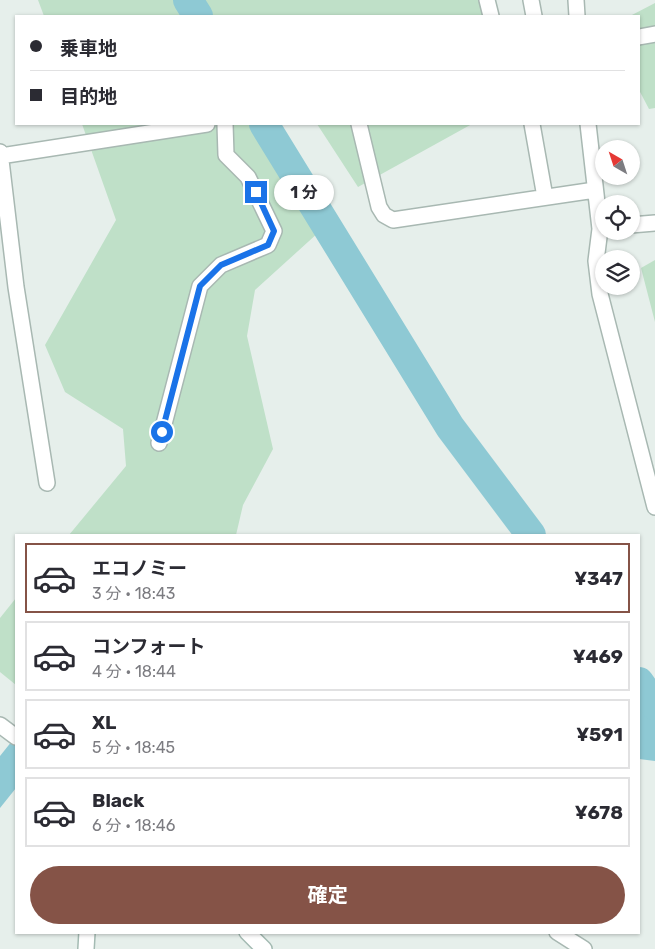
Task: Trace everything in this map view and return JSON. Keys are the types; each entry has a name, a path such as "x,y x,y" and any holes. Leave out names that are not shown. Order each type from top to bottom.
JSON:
{"street":[{"path":"487,0 491,15"},
{"path":"531,0 534,15"},
{"path":"576,0 577,15"},
{"path":"640,37 655,34"},
{"path":"47,483 16,287 0,155 200,125"},
{"path":"159,443 200,286 221,265 268,245 274,231 248,176 226,155 225,125"},
{"path":"359,125 379,207 384,215 393,220 595,190"},
{"path":"532,125 546,197"},
{"path":"588,125 596,195"},
{"path":"640,224 655,223"},
{"path":"600,240 596,260 600,294 655,507"},
{"path":"0,726 15,736"},
{"path":"86,949 88,934"},
{"path":"249,934 264,949"},
{"path":"560,934 584,949"}],"green space":[{"path":"38,0 486,0 490,15 44,15"},
{"path":"655,3 655,108 649,109 640,92 640,15 632,15"},
{"path":"82,125 260,125 319,232 255,290 247,336 273,449 243,505 236,534 70,534 126,466 123,429 65,392 45,345 116,220"},
{"path":"318,125 470,125 358,187"},
{"path":"655,260 655,322 641,268"},
{"path":"15,599 15,684 0,672 0,618"}],"water":[{"path":"655,685 655,761 640,759 640,696"},
{"path":"15,737 15,789 0,808 0,756"}],"waterway":[{"path":"188,0 197,15"},
{"path":"265,125 450,427 530,534"},
{"path":"640,683 655,705"}],"route":[{"path":"162,432 200,286 221,265 268,245 274,231 256,192"}]}
